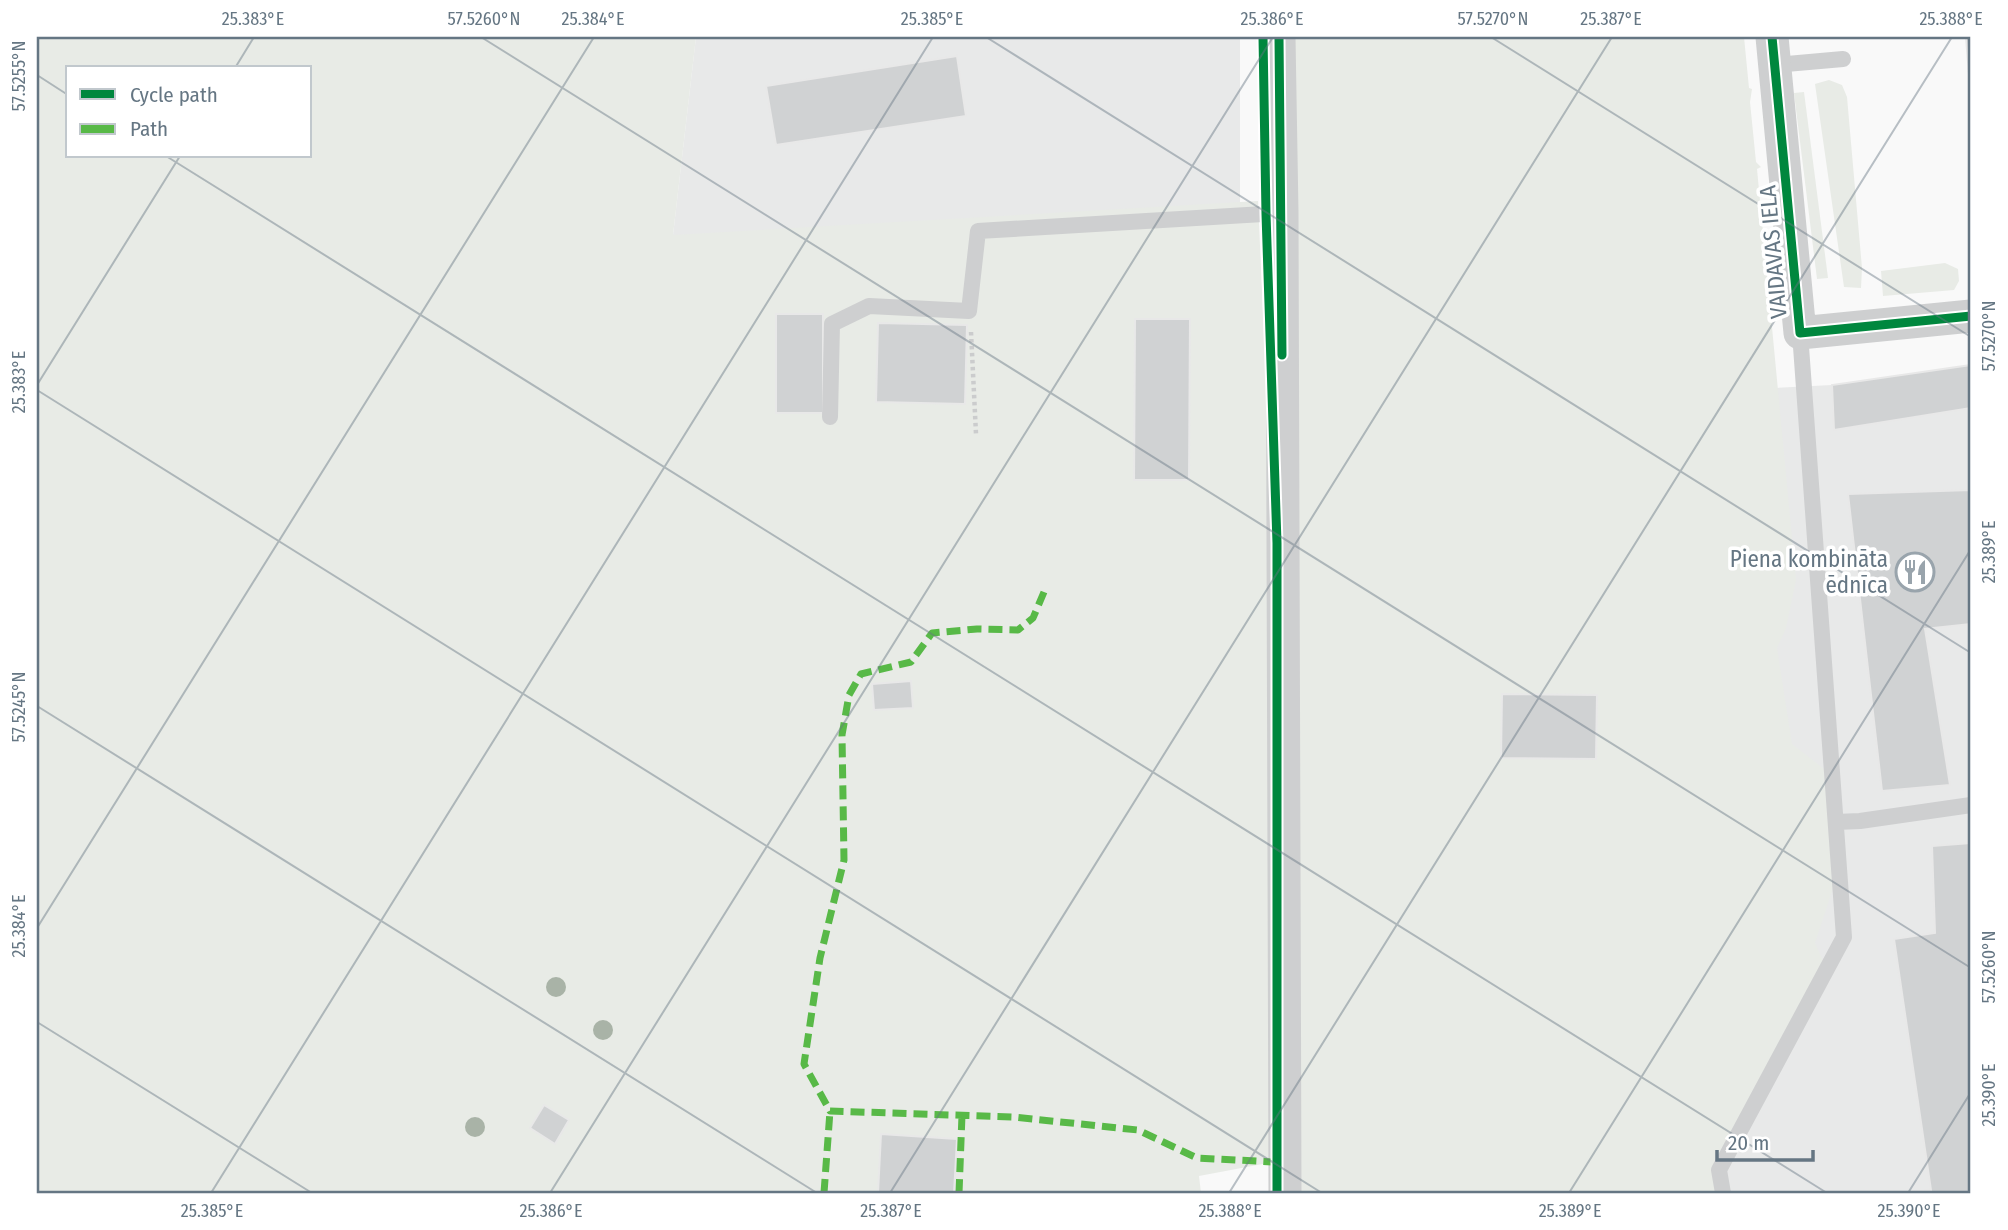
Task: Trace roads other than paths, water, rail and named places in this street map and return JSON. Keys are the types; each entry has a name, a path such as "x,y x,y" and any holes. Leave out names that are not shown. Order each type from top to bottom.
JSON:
{"street":[{"path":"1279,37 1285,1193"},
{"name":"VAIDAVAS IELA","path":"1774,51 1800,333 1971,316"}],"lane":[{"path":"1774,51 1843,59"},
{"path":"830,417 832,324 869,306 969,311 978,231 1282,213"},
{"path":"1723,1193 1720,1170 1844,937 1800,333"},
{"path":"1836,822 1971,805"}],"place":[{"name":"Piena kombināta ēdnīca","path":"1915,572"}]}
